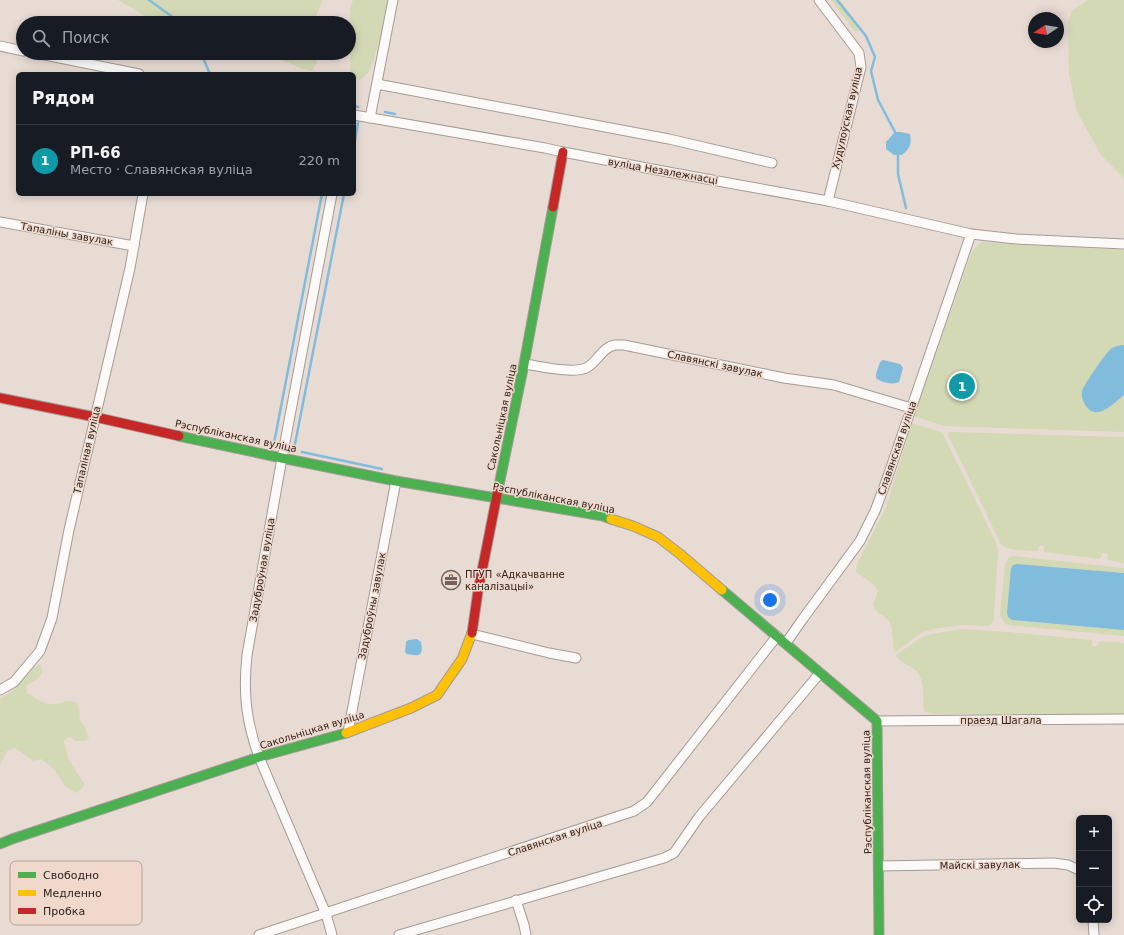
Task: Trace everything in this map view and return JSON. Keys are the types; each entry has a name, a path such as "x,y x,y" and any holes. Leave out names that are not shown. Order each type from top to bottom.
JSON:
{"street":[{"path":"370,118 393,0"},
{"name":"Худулоўская вуліца","path":"819,0 859,53 861,67 828,201"},
{"path":"0,46 16,49"},
{"path":"70,60 129,72"},
{"path":"377,84 669,139 772,163"},
{"name":"вуліца Незалежнасці","path":"356,115 545,148 828,201 971,234 1124,244"},
{"name":"Сакольніцкая вуліца","path":"0,844 259,757 348,732 411,708 437,695 462,659 472,634 478,591 524,364 563,152"},
{"name":"Тапаліная вуліца","path":"0,690 14,682 40,651 52,618 69,530 134,246 143,196"},
{"name":"Задуброўная вуліца","path":"332,196 282,458 247,655 245,694 248,719 259,757 326,914 332,935"},
{"name":"Тапаліны завулак","path":"0,222 134,246"},
{"name":"Славянская вуліца","path":"786,643 860,541 875,511 971,234"},
{"name":"Славянскі завулак","path":"524,364 570,371 584,369 592,364 607,348 624,345 784,378 834,385 911,408"},
{"name":"Рэспубліканская вуліца","path":"0,398 396,481 603,516 633,526 658,537 686,558 877,721 880,866 879,935"},
{"name":"Задуброўны завулак","path":"348,732 396,481"},
{"path":"472,634 576,658"},
{"name":"Славянская вуліца","path":"259,935 634,812 647,802 777,636"},
{"path":"399,935 664,858 674,853 699,817 820,673"},
{"name":"праезд Шагала","path":"877,721 1124,719"},
{"name":"Майскі завулак","path":"880,866 1054,863 1068,865 1076,869"},
{"path":"516,900 526,935"},
{"path":"1093,923 1094,935"}],"green space":[{"path":"118,0 323,0 316,16 145,16"},
{"path":"353,0 389,0 384,26 370,71 362,79 356,80 356,72 350,72 350,60 356,60 356,16 350,16 350,9"},
{"path":"831,0 840,0 862,30 854,31"},
{"path":"1088,0 1124,0 1124,178 1101,155 1077,112 1069,74 1068,22 1072,11"},
{"path":"282,60 317,60 312,71 300,68"},
{"path":"982,242 1124,250 1124,345 1118,346 1108,408 1124,395 1124,432 944,426 914,416 971,254"},
{"path":"912,423 941,432 943,434 997,545 998,552 994,618 992,624 989,626 962,625 933,629 921,633 894,652 890,623 877,612 873,604 878,591 873,584 856,572 857,564 886,507"},
{"path":"948,433 1124,437 1124,563 1108,560 1107,553 1102,553 1100,559 1044,552 1044,546 1039,546 1038,551 1004,547 1001,544 948,435"},
{"path":"1013,556 1124,568 1124,573 1017,564 1013,565 1011,569 1124,598 1124,636 1008,625 1003,621 1000,615 1005,564 1009,557"},
{"path":"962,629 1092,640 1092,646 1098,646 1099,641 1124,643 1124,715 932,714 924,711 923,687 920,676 911,667 900,661 896,655 920,638 927,635"},
{"path":"41,664 42,673 36,680 27,685 27,693 48,704 66,701 77,703 80,721 85,727 89,739 84,741 75,741 68,737 64,741 68,759 85,785 77,793 65,786 53,768 41,759 34,761 15,748 7,751 0,765 0,699 11,692 32,669"}],"water":[{"path":"895,132 910,134 910,146 902,155 894,155 886,149 886,142"},
{"path":"1124,345 1124,395 1105,410 1095,412 1090,410 1082,399 1082,391 1109,351 1112,348"},
{"path":"883,360 900,364 903,368 899,382 888,383 876,378 880,362"},
{"path":"1017,564 1124,573 1124,630 1012,620 1008,617 1007,613 1011,568 1013,565"},
{"path":"417,639 421,642 421,653 417,655 407,654 405,652 406,642 408,640"}],"waterway":[{"path":"149,0 171,16"},
{"path":"837,0 866,36 875,57 871,71 878,100 895,132"},
{"path":"204,60 209,72"},
{"path":"385,112 395,114"},
{"path":"356,134 358,123"},
{"path":"898,155 898,174 906,208"},
{"path":"274,443 322,196"},
{"path":"295,444 344,196"},
{"path":"302,452 382,469"}],"traffic: fast":[{"path":"498,490 524,364 553,207"},
{"path":"179,436 396,481 603,516 611,519"},
{"path":"722,590 877,721 879,935"},
{"path":"0,844 259,757 346,733"}],"traffic: slow":[{"path":"611,519 633,526 658,537 722,590"},
{"path":"346,733 411,708 437,695 462,659 472,633"}],"traffic: jam":[{"path":"553,207 563,152"},
{"path":"0,398 179,436"},
{"path":"472,633 478,591 498,490"}],"place":[{"name":"РП-66","path":"962,386"},
{"name":"ПГУП «Адкачванне каналізацыі»","path":"451,580"}]}
